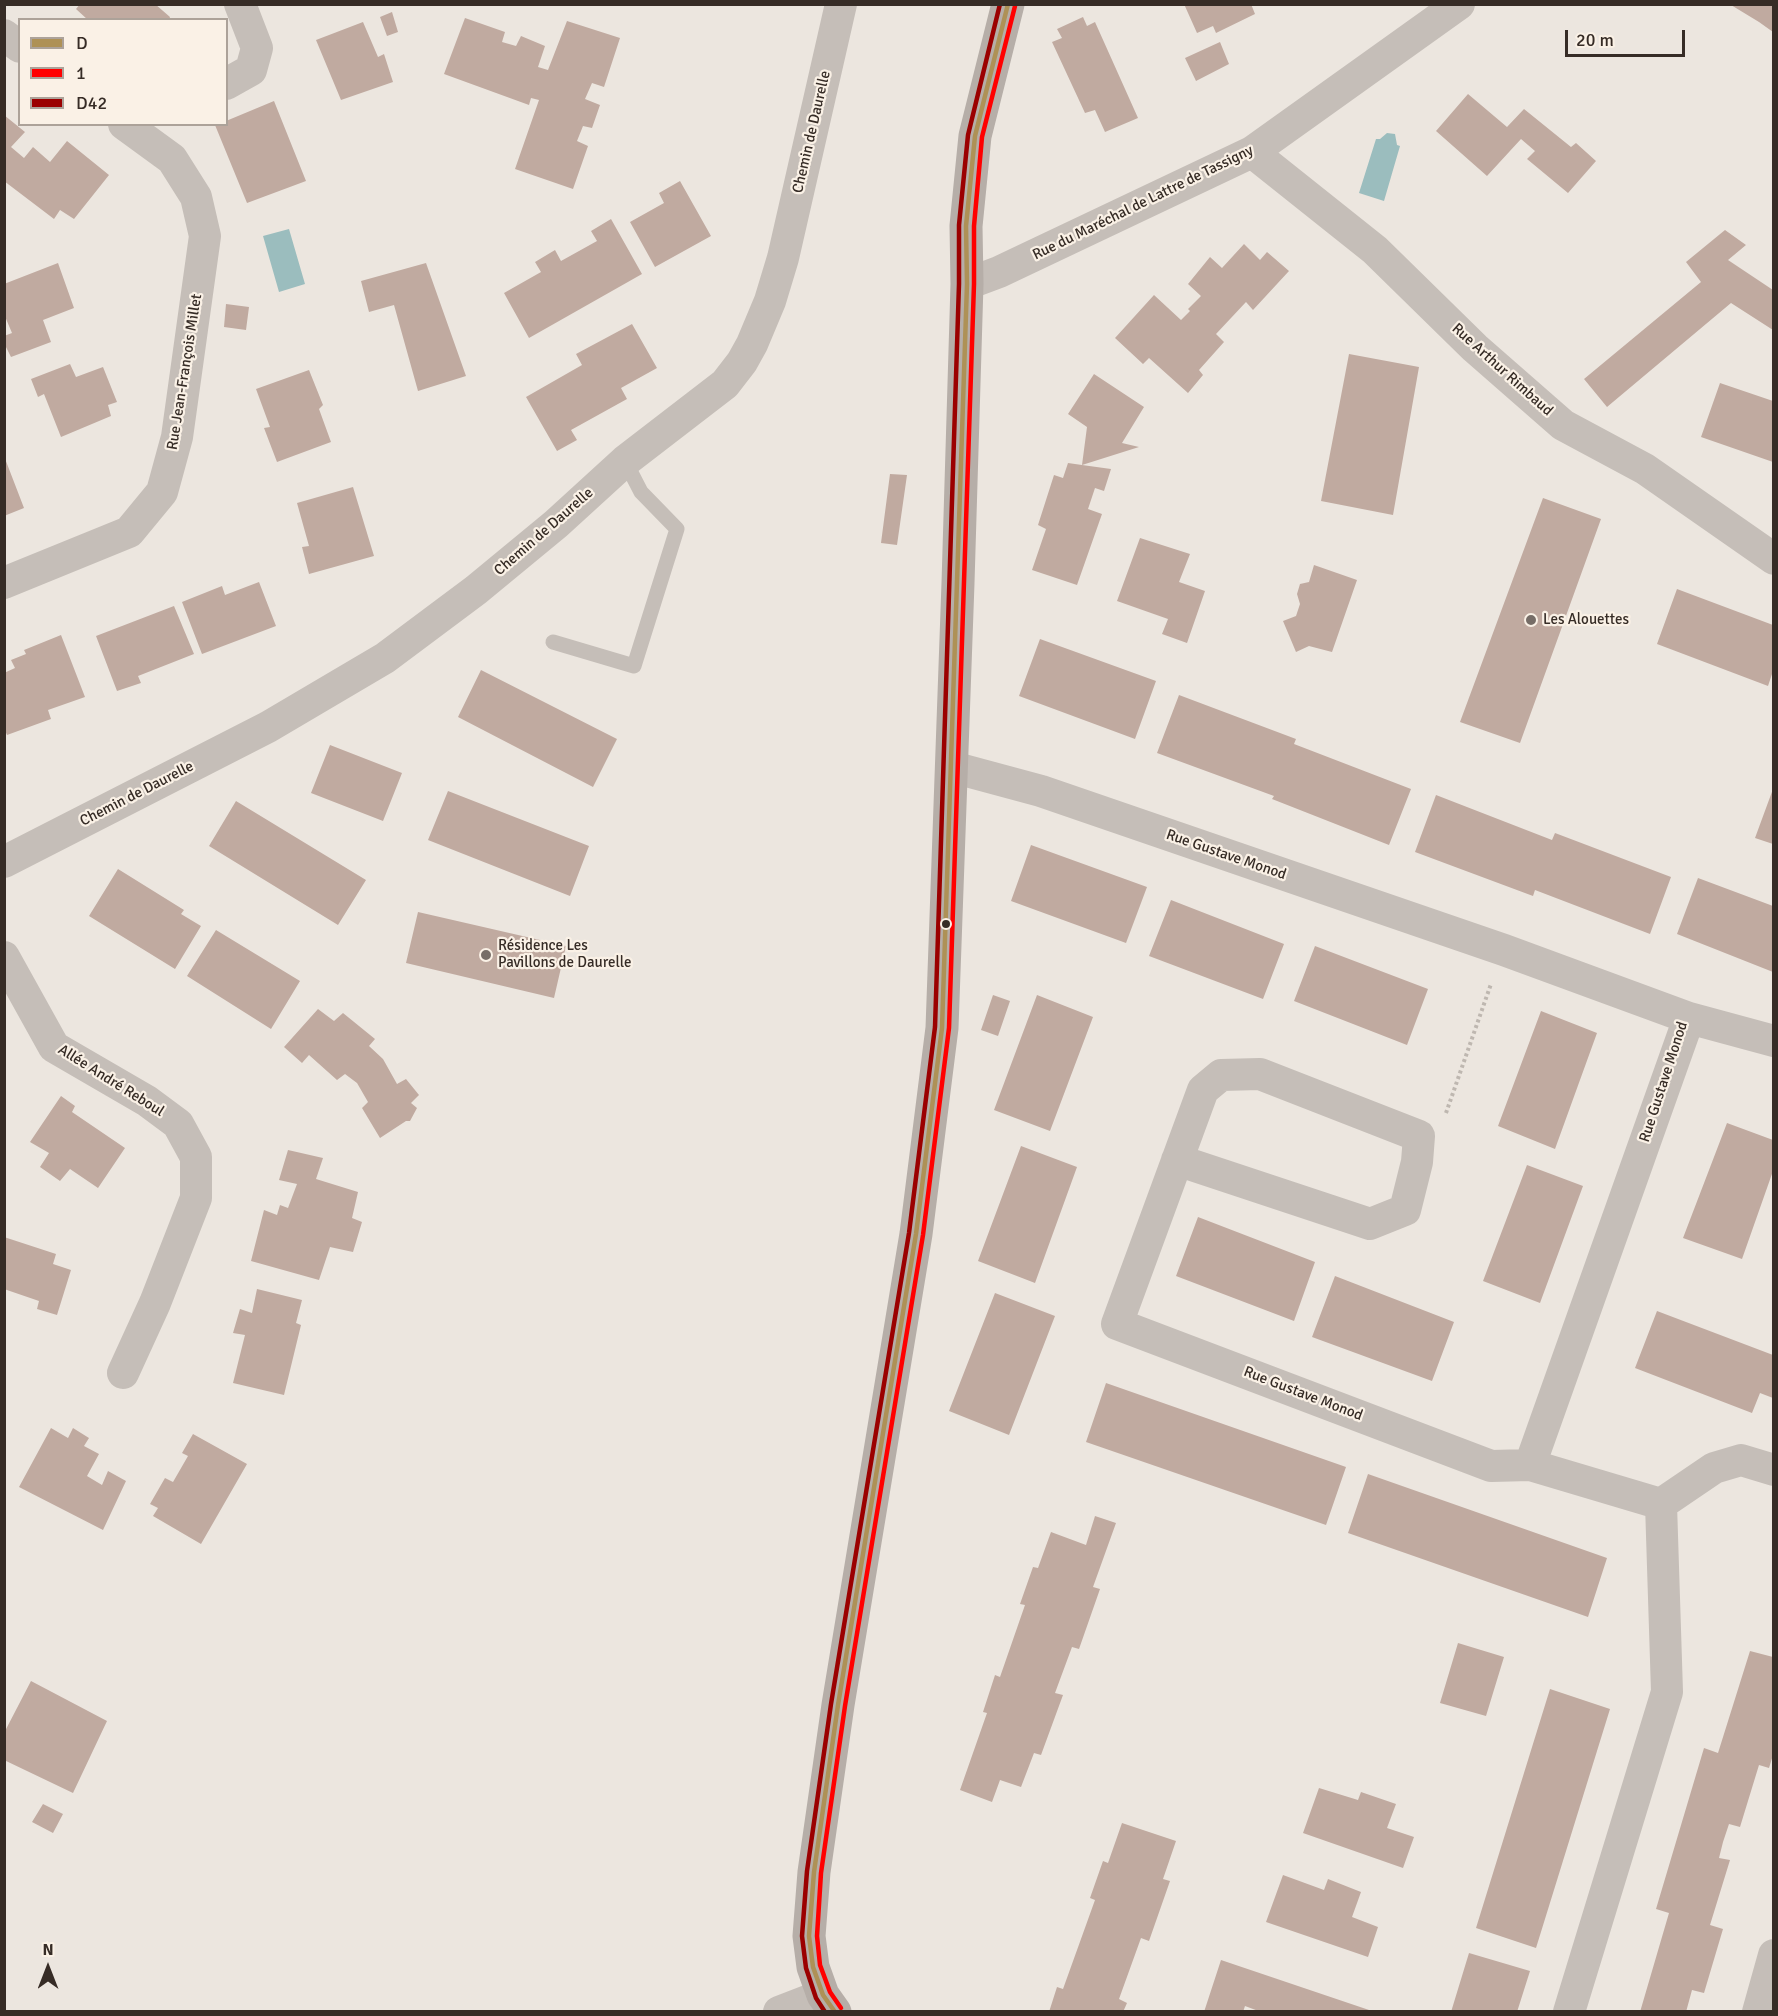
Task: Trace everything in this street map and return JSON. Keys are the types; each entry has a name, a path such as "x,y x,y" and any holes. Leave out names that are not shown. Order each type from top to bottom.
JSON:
{"street":[{"path":"228,83 251,70 257,48 240,4"},
{"name":"Chemin de Daurelle","path":"4,862 268,727 385,658 476,590 556,524 625,461 725,384 752,344 770,301 783,258 841,4"},
{"path":"779,2012 829,2003 813,1967 809,1936 814,1872 838,1705 916,1234 942,1028 967,284 966,226 975,136 1008,4"},
{"name":"Rue du Maréchal de Lattre de Tassigny","path":"967,284 999,272 1252,152 1459,4"},
{"path":"4,35 18,45"},
{"name":"Rue Jean-François Millet","path":"4,583 129,532 162,492 177,437 205,236 196,197 172,159 131,126"},
{"name":"Rue Arthur Rimbaud","path":"1252,152 1375,250 1475,348 1563,425 1646,469 1773,559"},
{"name":"Rue Gustave Monod","path":"952,767 1041,791 1504,950 1689,1018 1530,1465 1491,1466 1118,1324 1177,1160"},
{"name":"Allée André Reboul","path":"4,957 54,1047 147,1101 178,1124 196,1157 196,1198 155,1303 123,1373"},
{"path":"1689,1018 1773,1041"},
{"path":"1260,1074 1419,1136 1417,1162 1405,1210 1370,1224 1177,1160 1203,1090 1221,1075 1260,1074"},
{"path":"1661,1504 1714,1468 1741,1460 1773,1470"},
{"path":"1530,1465 1661,1504"},
{"path":"1569,2012 1667,1692 1661,1504"},
{"path":"1758,2012 1773,1955"}],"lane":[{"path":"553,642 634,666 677,529 641,492 625,461"}],"path":[{"path":"1419,1136 1442,1122 1504,950"}],"water":[{"path":"1387,133 1395,134 1397,145 1400,146 1384,201 1359,193 1376,139 1380,139"},
{"path":"289,229 305,284 279,292 263,236"}],"building":[{"path":"80,4 155,4 170,17 86,18 76,9"},
{"path":"1184,4 1251,4 1255,14 1216,33 1213,26 1197,33"},
{"path":"1731,5 1773,5 1773,32 1759,22"},
{"path":"392,12 398,32 387,36 380,17"},
{"path":"1083,17 1087,26 1095,22 1138,118 1105,132 1095,110 1085,113 1052,42 1062,38 1057,29"},
{"path":"465,18 505,32 502,42 516,46 521,36 545,46 538,67 548,70 567,21 620,38 604,87 592,83 585,99 600,105 592,128 583,126 577,141 588,146 573,189 515,169 539,100 531,98 529,105 444,74"},
{"path":"363,22 378,57 384,54 393,82 341,100 316,40"},
{"path":"1220,42 1229,64 1196,81 1185,58"},
{"path":"1468,94 1507,127 1524,109 1571,147 1576,143 1596,161 1568,193 1527,159 1535,151 1521,139 1487,176 1436,131"},
{"path":"274,101 306,181 247,203 215,126 228,126 228,120"},
{"path":"4,115 25,132 11,147 24,158 33,147 50,162 67,141 109,175 74,219 60,210 54,219 4,181"},
{"path":"680,181 711,236 655,267 630,222 664,203 659,193"},
{"path":"611,219 642,274 529,338 504,293 541,272 535,262 555,250 561,261 597,241 591,231"},
{"path":"1725,230 1746,245 1728,260 1773,290 1773,330 1731,303 1607,407 1584,379 1701,282 1686,262"},
{"path":"1244,244 1260,260 1267,252 1289,271 1253,310 1246,302 1216,334 1224,342 1199,370 1203,375 1188,393 1149,358 1143,364 1115,338 1154,295 1181,320 1201,296 1188,284 1210,257 1222,268"},
{"path":"58,263 74,308 43,320 51,342 11,357 4,343 4,336 12,333 4,314 4,284"},
{"path":"426,263 466,376 418,391 394,305 369,312 361,281"},
{"path":"226,304 249,307 246,330 224,327"},
{"path":"632,324 657,368 621,388 627,399 571,430 577,440 557,451 526,397 582,365 576,354"},
{"path":"1349,354 1419,367 1393,515 1321,501"},
{"path":"70,364 76,377 103,367 117,402 108,405 111,416 61,437 44,394 38,397 31,379"},
{"path":"309,370 323,405 319,409 331,442 277,462 264,428 270,427 256,389"},
{"path":"1094,374 1144,407 1122,443 1139,447 1082,465 1087,427 1068,414"},
{"path":"1720,383 1773,401 1773,462 1701,437"},
{"path":"4,456 24,508 4,516"},
{"path":"1068,463 1111,469 1104,491 1095,488 1088,509 1102,514 1077,585 1032,570 1046,529 1038,525 1054,475 1063,478"},
{"path":"890,474 907,475 897,545 881,543"},
{"path":"353,487 374,556 309,574 302,547 309,546 297,503"},
{"name":"Les Alouettes","path":"1543,498 1601,519 1520,743 1460,722"},
{"path":"1140,538 1190,554 1179,582 1205,591 1187,643 1162,634 1168,619 1117,601"},
{"path":"1314,565 1357,580 1332,652 1309,646 1296,652 1283,621 1296,616 1300,604 1297,594 1300,584 1309,582"},
{"path":"259,582 276,626 202,654 182,602 222,586 225,595"},
{"path":"1677,589 1773,625 1773,671 1768,686 1657,644"},
{"path":"174,606 194,654 138,676 141,683 117,691 96,636"},
{"path":"61,635 85,697 48,710 51,719 7,735 4,728 4,673 15,668 11,660 26,654 24,650"},
{"path":"1040,639 1156,681 1135,739 1019,696"},
{"path":"481,670 617,739 593,787 458,717"},
{"path":"1179,695 1296,739 1294,744 1411,789 1389,845 1272,799 1274,796 1157,753"},
{"path":"330,745 402,773 383,821 311,793"},
{"path":"1773,789 1773,844 1755,838"},
{"name":"Résidence Les Pavillons de Daurelle","path":"448,791 589,846 570,896 428,840"},
{"path":"1436,795 1552,840 1555,833 1671,877 1650,934 1535,890 1533,896 1415,852"},
{"path":"236,801 366,880 338,925 209,846"},
{"path":"1031,845 1147,887 1126,943 1011,901"},
{"path":"118,869 184,910 181,914 201,926 175,969 89,916"},
{"path":"1698,878 1773,906 1773,972 1677,934"},
{"path":"1171,900 1284,944 1263,999 1149,956"},
{"name":"Résidence Les Pavillons de Daurelle","path":"418,912 566,946 554,998 406,963"},
{"path":"216,930 300,981 271,1029 187,976"},
{"path":"1315,946 1428,989 1407,1045 1294,1001"},
{"path":"993,995 1010,1001 998,1036 981,1030"},
{"path":"1037,995 1093,1017 1050,1131 994,1110"},
{"path":"318,1009 334,1021 343,1013 375,1039 369,1046 383,1059 397,1084 406,1079 419,1095 411,1103 417,1108 410,1121 406,1121 380,1138 362,1108 368,1102 357,1083 345,1074 337,1080 309,1055 302,1063 284,1047"},
{"path":"1541,1011 1597,1033 1555,1149 1498,1126"},
{"path":"61,1096 75,1106 72,1112 125,1148 98,1188 70,1169 60,1181 40,1167 49,1153 30,1142"},
{"path":"1727,1123 1773,1140 1773,1171 1742,1259 1683,1238"},
{"path":"1021,1146 1077,1167 1035,1283 978,1261"},
{"path":"288,1150 323,1158 316,1179 358,1192 352,1218 362,1222 353,1252 330,1247 319,1280 251,1261 264,1210 277,1215 280,1205 288,1208 297,1184 279,1180"},
{"path":"1527,1165 1583,1186 1540,1303 1483,1281"},
{"path":"1198,1217 1315,1262 1294,1321 1176,1276"},
{"path":"4,1237 56,1254 53,1264 71,1270 57,1315 37,1309 39,1301 4,1289"},
{"path":"1335,1276 1454,1322 1432,1381 1312,1337"},
{"path":"257,1289 302,1300 296,1323 301,1325 284,1395 233,1383 245,1335 233,1333 240,1309 252,1313"},
{"path":"995,1293 1055,1316 1009,1435 949,1411"},
{"path":"1657,1311 1773,1355 1773,1398 1760,1393 1752,1413 1635,1368"},
{"path":"1106,1383 1346,1467 1326,1525 1086,1442"},
{"path":"51,1428 68,1438 73,1428 89,1438 84,1446 99,1454 87,1476 102,1485 108,1471 126,1481 103,1530 19,1487"},
{"path":"193,1434 247,1464 201,1544 153,1516 158,1508 150,1504 165,1478 173,1482 188,1456 182,1453"},
{"path":"1368,1474 1607,1558 1588,1617 1348,1533"},
{"path":"1095,1516 1116,1523 1093,1587 1100,1589 1079,1649 1072,1647 1055,1693 1063,1695 1041,1755 1034,1753 1021,1787 1000,1780 992,1802 960,1790 987,1713 983,1712 995,1675 1000,1677 1025,1605 1020,1604 1033,1567 1038,1568 1051,1532 1086,1545"},
{"path":"1458,1643 1504,1657 1486,1716 1440,1703"},
{"path":"1750,1651 1773,1657 1773,1755 1769,1768 1759,1765 1740,1827 1729,1824 1723,1842 1719,1858 1730,1860 1710,1925 1723,1929 1704,1993 1692,1990 1686,2012 1640,2012 1669,1913 1656,1909 1704,1748 1718,1753"},
{"path":"31,1681 107,1721 73,1793 4,1760 4,1733"},
{"path":"1550,1689 1610,1709 1536,1948 1476,1928"},
{"path":"1319,1788 1358,1800 1361,1792 1396,1804 1387,1828 1414,1837 1403,1868 1303,1833"},
{"path":"43,1804 63,1814 53,1833 32,1822"},
{"path":"1122,1823 1176,1841 1163,1879 1170,1881 1149,1941 1141,1938 1119,1999 1127,2003 1123,2012 1049,2012 1057,1987 1063,1989 1095,1900 1090,1898 1103,1861 1108,1863"},
{"path":"1283,1875 1324,1890 1328,1879 1361,1892 1352,1917 1378,1927 1368,1957 1266,1922"},
{"path":"1469,1953 1530,1971 1517,2012 1451,2012"},
{"path":"1221,1960 1372,2012 1261,2012 1245,2006 1243,2012 1204,2012"}],"transit line":[{"name":"D42","path":"825,2012 816,1998 806,1968 802,1936 807,1871 831,1704 909,1233 935,1027 959,225 968,135 1000,4"},
{"name":"D","path":"835,2012 823,1995 813,1967 809,1936 814,1872 838,1705 916,1234 942,1028 967,284 966,226 975,136 1008,4"},
{"name":"1","path":"841,2008 830,1992 820,1965 817,1936 821,1873 845,1706 923,1235 949,1028 974,284 974,226 982,137 1015,6"}],"place":[{"name":"Les Alouettes","path":"1531,620"},
{"name":"Résidence Les Pavillons de Daurelle","path":"486,955"}]}
